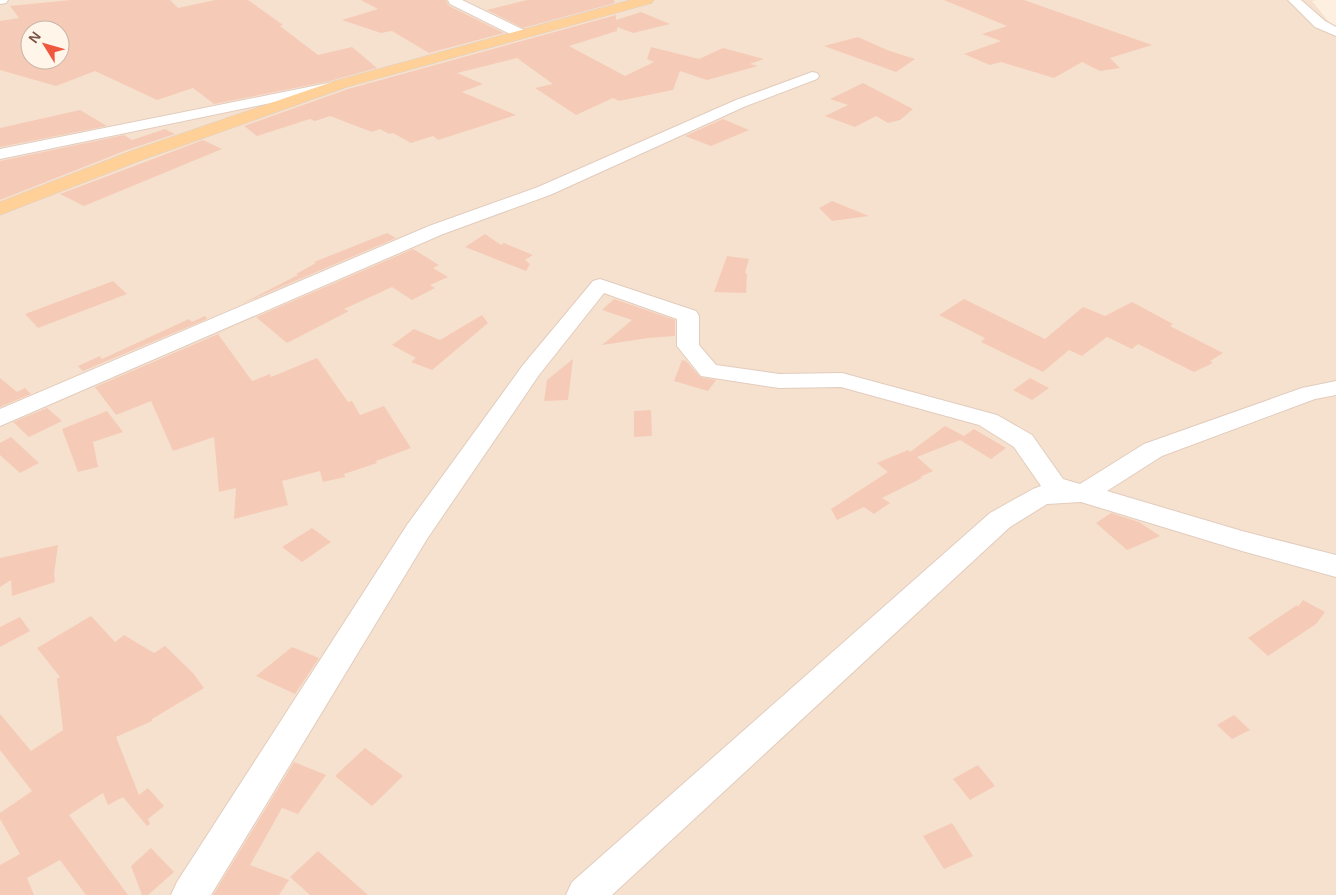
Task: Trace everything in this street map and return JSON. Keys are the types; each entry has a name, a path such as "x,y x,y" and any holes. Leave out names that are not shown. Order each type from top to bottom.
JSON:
{"main road":[{"path":"0,208 135,156 341,84 647,0"}],"street":[{"path":"1294,0 1320,24 1336,32"},
{"path":"454,2 521,34"},
{"path":"0,418 436,230 544,190 740,103 812,76"},
{"path":"0,154 341,84"},
{"path":"190,895 417,532 531,370 600,285 688,316 688,346 709,371 779,381 842,380 988,420 1023,441 1054,484 1242,541 1336,566"},
{"path":"585,895 1000,520 1042,495 1085,493 1153,450 1310,393 1336,388"}],"shaded area":[{"path":"0,0 1317,0 1312,1 1333,27 1336,28 1336,895 0,895"}],"building":[{"path":"71,0 170,0 178,8 215,0 248,0 283,25 280,26 318,55 352,47 377,68 330,81 214,104 193,88 157,100 95,71 56,86 0,70 0,21 19,18 10,6"},
{"path":"361,0 446,0 449,6 504,33 429,53 392,31 381,33 342,20 378,9"},
{"path":"527,0 614,0 615,3 523,28 487,10"},
{"path":"944,0 1024,0 1152,45 1110,58 1120,68 1100,71 1082,62 1054,78 1001,62 990,65 964,54 1001,41 982,34 1007,26"},
{"path":"641,12 670,24 633,33 617,27 617,31 569,46 625,76 654,62 647,59 651,47 699,59 723,48 764,59 750,64 758,66 707,80 680,71 673,90 619,101 613,98 576,115 535,88 553,84 517,58 457,73 483,84 462,92 516,115 438,140 433,136 411,143 393,133 389,134 380,129 372,132 330,116 315,121 310,119 257,136 244,126 348,89 616,15 616,20"},
{"path":"858,37 887,50 915,59 896,72 824,46"},
{"path":"863,83 913,109 900,120 888,123 876,116 855,127 825,116 848,105 830,99"},
{"path":"80,110 107,126 0,147 0,128"},
{"path":"723,119 749,130 711,146 685,136"},
{"path":"165,129 175,134 127,150 0,200 0,161 124,135 132,140"},
{"path":"203,140 222,149 84,206 60,194"},
{"path":"832,201 869,216 832,221 819,208"},
{"path":"387,233 396,238 241,304 298,275 296,274 316,263 314,262"},
{"path":"485,234 501,245 504,243 533,255 525,260 530,264 526,271 465,247"},
{"path":"413,249 439,265 433,268 448,277 430,285 435,288 412,300 392,287 344,309 349,311 287,343 256,317"},
{"path":"727,256 749,259 745,273 747,274 746,293 714,292"},
{"path":"113,281 127,294 38,328 25,314"},
{"path":"614,299 675,320 675,336 602,345 632,320 602,310"},
{"path":"964,299 1045,339 1083,307 1105,316 1132,302 1173,324 1170,326 1223,353 1210,361 1213,363 1194,372 1138,344 1132,349 1107,337 1082,356 1069,350 1043,372 981,342 985,338 939,315"},
{"path":"482,315 488,323 432,370 411,362 416,358 392,345 414,329 440,340"},
{"path":"205,316 207,319 83,371 78,366 100,356 102,359 189,319 192,322"},
{"path":"218,334 252,381 270,374 271,377 317,358 348,402 352,401 360,415 384,406 411,448 376,461 377,463 344,474 345,477 323,482 320,471 282,481 288,505 234,519 236,488 219,492 214,437 173,451 151,401 116,415 95,387"},
{"path":"573,359 568,400 544,401 547,380"},
{"path":"682,360 686,361 700,377 716,380 708,391 674,381"},
{"path":"0,378 17,392 25,388 31,394 0,407"},
{"path":"1030,378 1049,388 1032,400 1013,390"},
{"path":"47,408 62,421 29,437 13,422"},
{"path":"651,410 652,436 634,437 634,411"},
{"path":"107,411 123,432 93,442 98,467 78,472 62,429"},
{"path":"945,426 964,436 974,429 1006,448 991,459 960,440 917,457 933,471 882,498 890,503 874,514 864,507 837,520 831,509 888,472 877,463 908,450 910,452"},
{"path":"11,437 39,463 20,473 0,455 0,443"},
{"path":"1111,513 1139,522 1160,536 1127,550 1096,523"},
{"path":"312,528 331,542 302,562 282,547"},
{"path":"58,545 54,574 55,582 12,596 11,580 0,587 0,558"},
{"path":"1303,600 1325,612 1316,624 1268,656 1248,638 1297,605 1298,607"},
{"path":"91,616 115,642 124,635 154,653 165,646 193,673 204,688 152,719 152,721 116,737 139,795 148,788 164,806 148,819 150,824 147,826 123,797 108,805 103,793 69,815 128,895 86,895 60,860 27,878 34,895 0,895 0,865 20,854 0,819 0,813 32,791 0,750 0,714 31,751 63,730 57,679 60,677 37,648"},
{"path":"20,617 30,631 0,647 0,627"},
{"path":"292,647 319,658 295,694 256,676"},
{"path":"1234,715 1250,730 1232,739 1217,725"},
{"path":"365,748 403,776 372,806 335,776"},
{"path":"294,762 326,775 298,814 282,808 250,865 289,880 279,895 213,895"},
{"path":"978,765 995,786 970,800 953,779"},
{"path":"952,823 973,856 944,869 923,836"},
{"path":"151,848 174,872 148,895 142,895 131,866"},
{"path":"318,851 368,895 310,895 290,877"}]}
